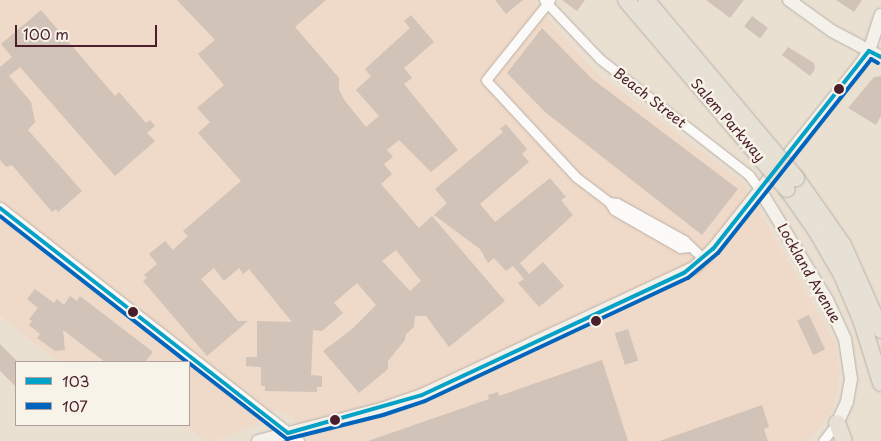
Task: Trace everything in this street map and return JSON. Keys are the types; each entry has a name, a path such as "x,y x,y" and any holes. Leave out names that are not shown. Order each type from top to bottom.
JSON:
{"highway":[{"name":"Salem Parkway","path":"626,0 792,183 842,275 862,322 881,382"},
{"name":"Salem Parkway","path":"646,0 843,245 881,330"},
{"path":"837,423 844,441"}],"main road":[{"path":"790,0 832,31 881,57"},
{"path":"258,441 381,409 422,395 674,279 704,258 869,51 881,15"},
{"name":"Lockland Avenue","path":"760,190 828,300 846,339 851,379 847,402 837,423"}],"street":[{"name":"Beach Street","path":"547,1 600,59 749,174 760,190"},
{"path":"547,1 486,80 576,177 609,202 621,216 680,248 690,247 704,258"},
{"path":"0,208 299,441"},
{"name":"Lockland Avenue","path":"824,441 837,423"}],"shaded area":[{"path":"0,0 533,0 595,72 743,182 835,342 840,372 834,407 812,437 803,441 312,441 291,416 276,410 255,426 214,441 205,441 186,426 190,426 190,361 58,361 0,316"}],"building":[{"path":"177,0 326,0 295,27 339,78 339,90 345,101 366,127 379,116 356,90 371,76 365,69 410,28 404,21 411,15 434,42 404,68 412,78 404,84 458,150 431,172 399,140 387,150 393,157 384,164 392,174 381,184 419,228 432,216 505,301 449,347 426,316 415,316 414,327 406,334 405,340 388,361 388,369 359,393 323,351 351,330 376,305 357,283 334,303 343,313 322,331 313,330 311,375 322,376 322,387 317,387 317,392 265,391 265,386 261,386 261,367 246,366 246,357 257,357 257,321 292,322 249,269 243,274 239,268 224,281 214,268 201,279 238,321 248,321 207,356 143,281 147,278 144,275 157,264 149,254 165,241 173,250 188,236 183,231 241,181 198,133 210,122 197,108 224,85 198,54 215,40","holes":["396,250 421,281 410,291 382,261"]},
{"path":"495,0 523,0 506,14"},
{"path":"562,0 585,0 577,11"},
{"path":"706,0 744,0 730,18"},
{"path":"836,0 862,0 854,12"},
{"path":"41,10 115,96 119,92 146,123 150,120 155,126 147,133 155,141 115,176 20,67 9,76 31,102 35,122 28,130 82,191 58,212 56,209 52,212 12,165 6,167 0,160 0,67 12,57 1,44"},
{"path":"752,16 768,28 760,38 744,26"},
{"path":"542,28 591,78 738,189 702,235 545,112 507,73"},
{"path":"788,47 814,63 815,69 810,76 782,55"},
{"path":"881,76 881,116 876,125 848,108 874,77"},
{"path":"506,124 527,149 522,154 529,162 480,204 495,222 550,178 566,197 561,200 573,215 520,263 529,274 543,262 564,286 539,307 518,283 524,279 513,266 506,271 494,258 488,263 480,249 434,215 447,203 435,189 503,132 500,129"},
{"path":"35,289 54,303 57,299 64,305 70,296 77,301 80,296 153,352 146,361 104,361 63,330 65,350 55,351 37,338 40,334 29,325 32,321 29,319 38,308 27,299"},
{"path":"809,315 825,349 813,355 797,320"},
{"path":"628,329 638,360 625,365 615,333"},
{"path":"0,344 16,360 15,386 0,371"},
{"path":"602,360 628,441 368,441 489,399 488,395 498,392 499,396"},
{"path":"762,405 769,427 764,429 768,441 660,441"}],"transit line":[{"name":"103","path":"0,208 288,433 422,395 684,273 713,249 869,51 881,57"},
{"name":"107","path":"190,364 287,439 383,415 425,401 688,278 718,253 871,59 878,63"},
{"name":"107","path":"0,216 186,361"}]}
